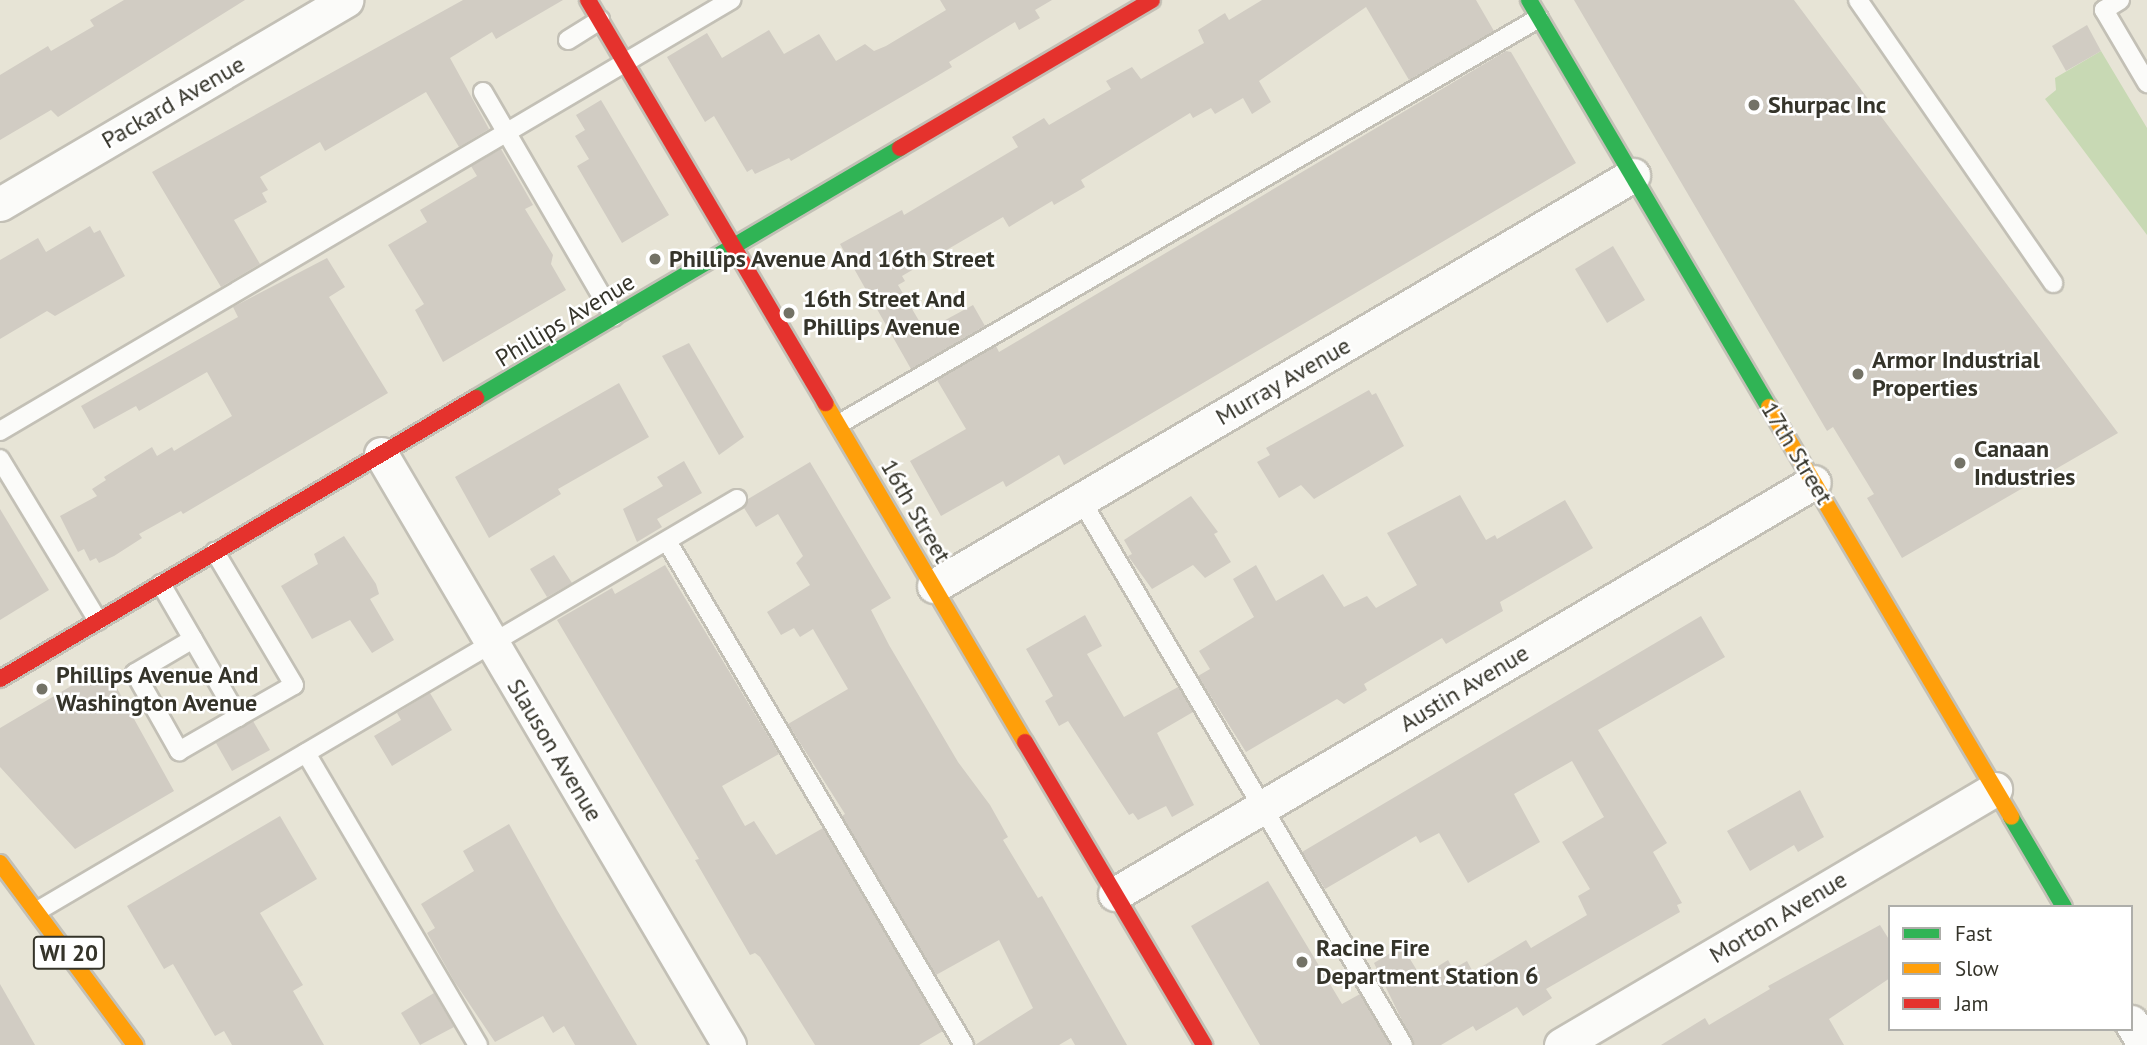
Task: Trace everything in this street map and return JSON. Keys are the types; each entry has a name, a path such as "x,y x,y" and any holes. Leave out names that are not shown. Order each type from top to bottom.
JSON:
{"street":[{"name":"Packard Avenue","path":"0,204 346,0"},
{"name":"16th Street","path":"588,0 1204,1045"},
{"name":"Phillips Avenue","path":"0,679 1152,0"},
{"name":"17th Street","path":"1529,0 2063,905"},
{"name":"Murray Avenue","path":"934,586 1633,175"},
{"name":"Slauson Avenue","path":"381,454 729,1045"},
{"name":"Austin Avenue","path":"1115,894 1814,482"},
{"name":"Morton Avenue","path":"1560,1045 1995,789"},
{"name":"WI 20","path":"0,863 39,910 135,1045"},
{"path":"2133,1025 2145,1045"}],"lane":[{"path":"0,431 731,0"},
{"path":"1858,0 2053,283"},
{"path":"2120,0 2104,10 2147,83"},
{"path":"839,424 1539,18"},
{"path":"568,40 600,20"},
{"path":"482,92 614,317"},
{"path":"0,459 98,621"},
{"path":"39,910 737,499"},
{"path":"1082,500 1403,1045"},
{"path":"667,541 964,1045"},
{"path":"193,639 135,673 180,751 294,685 215,552"},
{"path":"161,584 238,718"},
{"path":"306,753 478,1045"}],"green space":[{"path":"2101,51 2147,128 2147,235 2045,99 2056,90 2055,78"}],"building":[{"path":"124,0 245,0 58,117 51,110 0,140 0,75 48,46 51,51 94,26 90,20"},
{"path":"463,0 563,0 496,39 492,32 450,58 489,129 459,147 426,92 325,151 320,142 260,177 268,190 262,193 267,202 234,220 260,264 221,287 152,172"},
{"path":"940,0 1052,0 1035,10 1040,18 1019,30 1015,22 949,62 952,67 932,79 791,161 789,158 755,174 752,169 747,172 714,116 705,122 667,57 707,33 722,58 769,30 784,54 819,34 836,61 865,44 874,51 886,46 946,10"},
{"path":"1262,0 1476,0 1494,31 1409,80 1366,7 1259,81 1271,102 1252,114 1243,98 1215,114 1211,108 1193,118 1190,113 1081,180 1085,187 1054,205 1052,201 1009,227 1003,217 902,276 905,281 898,285 925,331 973,305 985,326 911,369 840,244 902,210 904,215 1018,147 1012,137 1044,118 1049,125 1111,89 1106,81 1132,67 1141,79 1204,43 1198,30 1225,13 1229,20"},
{"path":"1574,0 1794,0 2118,433 1902,558 1867,498 1874,494 1833,427 1827,431"},
{"path":"2087,25 2101,51 2066,71 2052,46"},
{"path":"1506,51 1511,52 1576,163 1064,465 1059,455 1006,487 1003,481 941,516 910,461 966,429 937,380 996,346 999,352"},
{"path":"601,100 669,215 622,243 577,166 589,159 575,136 585,130 576,115"},
{"path":"501,149 533,205 525,209 553,255 551,264 566,290 443,362 415,310 424,304 388,245 427,222 420,210 477,176 471,166"},
{"path":"90,226 94,233 100,230 125,276 55,316 47,311 0,339 0,260 38,238 46,252"},
{"path":"1613,246 1645,300 1607,323 1575,269"},
{"path":"327,258 345,287 329,297 388,393 183,514 181,511 139,534 142,538 114,556 99,563 96,558 90,561 84,549 78,552 60,516 97,496 92,489 106,480 104,477 152,447 157,456 172,447 174,451 232,416 207,372 139,411 136,406 94,429 81,406 238,317 233,307"},
{"path":"689,343 744,437 719,455 662,356"},
{"path":"619,383 649,437 558,489 561,494 489,538 455,477"},
{"path":"1369,390 1372,395 1376,393 1404,446 1314,499 1301,485 1279,498 1257,462 1270,455 1266,448"},
{"path":"684,461 702,493 657,519 662,527 637,542 623,509 663,486 657,477"},
{"path":"810,462 891,598 871,610 889,645 958,762 990,805 1008,837 1003,840 1038,898 1042,896 1127,1045 1075,1045 1071,1038 1059,1045 975,1045 1033,1008 999,940 936,975 842,816 845,814 788,724 848,689 813,629 800,637 794,628 781,635 767,612 810,585 796,563 803,556 778,514 756,527 744,508 748,499"},
{"path":"1460,495 1486,540 1495,535 1497,539 1565,500 1593,548 1500,602 1503,611 1446,644 1442,638 1364,684 1367,690 1344,704 1337,699 1246,752 1198,676 1210,669 1199,651 1254,617 1233,579 1256,565 1276,601 1323,574 1344,607 1367,596 1376,608 1417,585 1387,533"},
{"path":"1191,496 1218,532 1214,534 1231,562 1205,578 1193,565 1152,589 1128,556 1132,554 1124,540"},
{"path":"0,509 49,590 0,620"},
{"path":"344,536 376,584 379,594 370,599 394,640 372,653 350,620 312,639 281,586 318,564 314,554"},
{"path":"554,555 572,583 547,597 530,569"},
{"path":"665,565 779,754 722,786 745,826 754,821 776,855 823,828 943,1031 919,1045 815,1045 760,957 755,953 750,955 695,860 699,859 557,620 612,588 615,594"},
{"path":"1085,615 1102,646 1087,654 1124,717 1178,687 1193,712 1157,733 1194,805 1172,817 1166,806 1138,820 1133,813 1129,815 1068,721 1059,726 1045,701 1053,696 1026,649"},
{"path":"1701,616 1725,657 1598,730 1667,843 1653,852 1682,903 1677,905 1680,912 1546,989 1552,998 1523,1016 1517,1007 1476,1031 1473,1026 1441,1045 1414,1045 1374,963 1402,946 1421,977 1448,960 1453,969 1467,961 1473,972 1526,940 1531,948 1587,915 1578,896 1590,889 1562,842 1604,817 1572,761 1514,794 1540,842 1468,883 1439,833 1420,843 1416,836 1325,889 1302,852"},
{"path":"100,669 103,674 108,672 174,791 75,849 0,767 0,728"},
{"path":"430,693 452,730 392,766 374,736 401,720 397,713"},
{"path":"253,721 270,750 232,771 216,743"},
{"path":"1800,790 1824,837 1798,852 1794,845 1750,871 1727,831"},
{"path":"280,816 317,879 260,913 303,985 293,991 324,1045 232,1045 224,1031 215,1036 173,964 164,969 127,906"},
{"path":"509,824 637,1045 575,1045 564,1026 553,1033 543,1016 495,1042 454,981 427,933 435,928 421,904 474,871 463,851"},
{"name":"Racine Fire Department Station 6","path":"1268,881 1342,1004 1360,994 1390,1045 1260,1045 1191,926"},
{"path":"1880,925 1888,938 1888,979 1829,1019 1844,1045 1661,1045 1705,1018 1709,1025 1770,989 1768,986"},
{"path":"0,984 35,1045 0,1045"},
{"path":"434,993 454,1027 420,1045 401,1013"}],"traffic: fast":[{"path":"1529,0 1769,407"},
{"path":"476,398 900,148"},
{"path":"2011,817 2063,905"}],"traffic: slow":[{"path":"825,403 1025,742"},
{"path":"1769,407 2011,817"},
{"path":"0,863 135,1045"}],"traffic: jam":[{"path":"588,0 825,403"},
{"path":"900,148 1152,0"},
{"path":"0,679 476,398"},
{"path":"1025,742 1204,1045"}],"place":[{"name":"Shurpac Inc","path":"1754,105"},
{"name":"Phillips Avenue And 16th Street","path":"655,259"},
{"name":"16th Street And Phillips Avenue","path":"789,313"},
{"name":"Armor Industrial Properties","path":"1858,374"},
{"name":"Canaan Industries","path":"1960,463"},
{"name":"Phillips Avenue And Washington Avenue","path":"42,689"},
{"name":"Racine Fire Department Station 6","path":"1302,962"}]}
